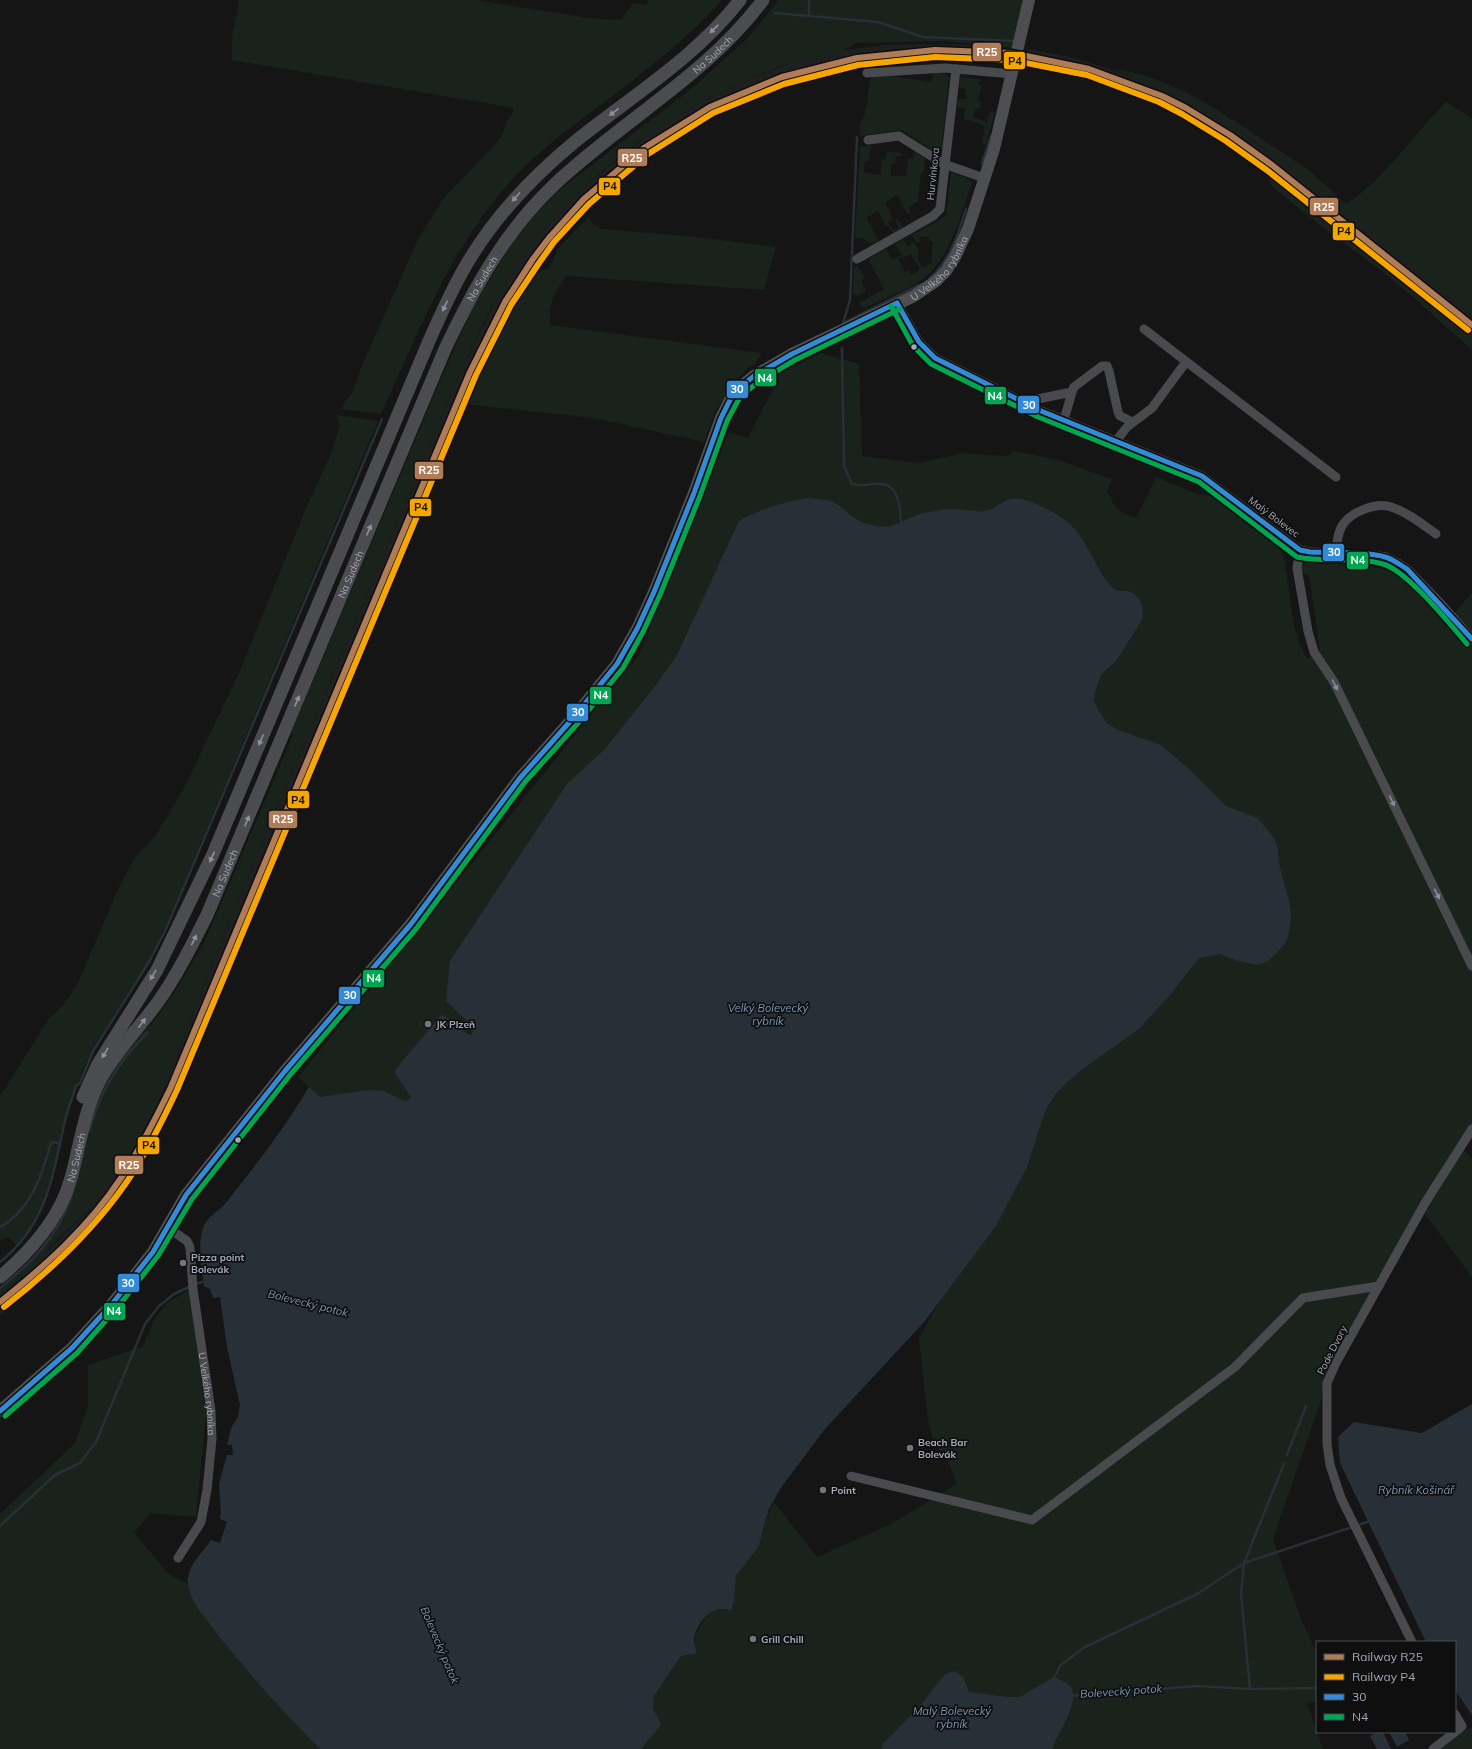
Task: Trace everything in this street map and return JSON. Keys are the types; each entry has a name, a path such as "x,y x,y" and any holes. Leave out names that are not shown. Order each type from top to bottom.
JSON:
{"main road":[{"name":"Na Sudech","path":"48,1226 59,1195 78,1112 90,1080 121,1026 157,970 213,854 429,341 466,266 501,216 538,175 577,141 676,63 718,25 740,0"},
{"name":"Na Sudech","path":"0,1277 24,1256 48,1226 60,1206 68,1188 86,1114 100,1080 116,1055 158,1002 176,974 209,910 445,349 482,275 512,231 554,184 685,80 731,38 763,0"}],"street":[{"name":"U Velkého rybníka","path":"0,1411 82,1338 130,1282 170,1229 186,1195 285,1072 411,924 520,778 574,717 616,664 637,629 654,592 694,493 720,421 734,392 754,376 792,354 914,296 936,281 946,271 968,229 994,150 1029,0"},
{"path":"866,73 956,69 1012,74"},
{"name":"Hurvínkova","path":"858,259 940,209 956,69"},
{"path":"868,140 899,136 944,164 984,178"},
{"name":"Malý Bolevec","path":"897,303 919,342 935,358 1023,402 1202,476 1300,550 1386,557 1398,563 1406,569 1472,638"},
{"path":"1144,329 1336,477"},
{"path":"1116,441 1121,433 1133,422 1142,417 1152,408 1186,362"},
{"path":"1064,420 1074,387 1102,366 1107,366 1118,412 1120,416 1133,422"},
{"path":"1023,402 1072,392"},
{"path":"1336,553 1338,535 1342,525 1349,518 1370,507 1383,505 1391,507 1403,512 1436,534"},
{"path":"1300,550 1297,568 1308,630 1314,652 1334,682 1472,966"},
{"name":"Pode Dvory","path":"1412,1641 1341,1498 1330,1465 1327,1444 1327,1383 1337,1361 1425,1203 1472,1129"},
{"name":"U Velkého rybníka","path":"170,1229 187,1241 190,1247 191,1277 211,1411 212,1439 207,1490 201,1522 178,1558"},
{"path":"851,1476 1032,1520 1235,1367 1303,1298 1379,1286"},
{"path":"1433,1749 1453,1733"}],"shaded area":[{"path":"239,0 477,0 588,18 621,20 633,3 647,5 648,0 722,0 701,22 667,52 632,81 568,129 523,168 509,183 469,236 452,264 422,323 381,414 340,409 352,393 361,368 419,237 446,195 494,146 502,135 514,108 232,60 232,36"},
{"path":"779,0 1023,0 1014,48 945,41 856,43 842,51 793,62 752,78 681,115 620,156 592,180 542,233 501,290 461,371 226,930 157,1105 127,1158 89,1209 45,1252 42,1262 0,1297 0,1287 30,1260 47,1241 67,1206 99,1092 111,1072 136,1039 153,1022 172,996 204,943 293,735 291,733 443,374 473,307 511,244 533,217 557,192 691,89 747,39"},
{"path":"957,44 1008,49 1007,57 956,54 889,58 832,68 718,110 672,136 622,173 588,204 555,239 513,303 462,410 191,1065 157,1138 132,1182 82,1240 0,1315 0,1290 59,1240 89,1209 157,1105 226,930 461,371 501,289 536,239 571,199 608,167 650,134 697,105 746,81 793,62 845,50 885,45"},
{"path":"1027,49 1075,58 1146,81 1172,92 1228,123 1282,162 1472,316 1472,333 1273,173 1221,135 1166,105 1141,94 1072,71 1024,62"},
{"path":"1109,68 1152,78 1173,86 1213,107 1302,165 1346,204 1360,194 1386,169 1446,102 1472,118 1472,316 1253,140 1219,118 1184,99 1147,82"},
{"path":"934,73 944,73 949,77 942,148 936,153 902,130 860,136 860,125 865,113 871,75 879,74 931,82"},
{"path":"960,77 980,79 978,84 982,85 978,101 981,102 980,108 975,109 973,117 987,122 990,111 995,112 986,145 982,144 985,126 964,119 965,108 957,107 958,99 967,99 965,89 959,88"},
{"path":"871,145 869,161 865,161 864,172 871,173 871,175 880,174 882,160 885,160 887,151 902,153 901,156 896,156 895,164 891,164 891,176 906,176 908,159 913,159 914,151 925,158 924,171 921,173 918,202 908,207 911,213 908,215 897,195 885,202 893,220 888,222 893,230 899,228 895,220 898,219 903,227 893,233 888,225 886,226 878,211 866,218 879,241 872,243 866,242 864,238 855,238 860,147"},
{"path":"951,172 966,178 972,183 956,230 939,263 931,272 918,282 900,292 864,308 859,303 884,289 868,259 886,249 892,260 900,256 901,258 898,259 905,272 909,270 911,274 920,270 911,254 903,258 895,244 903,239 908,247 914,242 919,251 918,259 922,268 931,263 933,241 929,241 929,237 920,237 919,243 917,243 912,235 946,216"},
{"path":"1273,173 1472,333 1472,350 1394,281 1300,209 1269,183"},
{"path":"589,217 594,225 602,229 688,236 776,247 764,290 566,276 551,304 550,325 762,353 754,365 748,368 733,384 716,410 704,442 593,418 465,404 513,303 530,275 549,268 559,247"},
{"path":"857,265 865,278 861,281 866,291 857,296 853,294 854,267"},
{"path":"821,353 859,364 862,456 919,463 962,453 1004,456 1010,455 1013,451 1055,459 1112,479 1107,491 1115,506 1124,514 1136,518 1156,477 1197,494 1214,496 1280,550 1284,556 1294,627 1299,638 1297,639 1307,659 1320,651 1309,575 1301,573 1300,566 1306,562 1366,565 1401,574 1446,624 1472,592 1472,1129 1462,1151 1466,1152 1472,1158 1472,1277 1424,1213 1327,1383 1273,1539 1302,1622 1316,1651 1316,1702 1307,1704 1316,1733 1317,1733 1323,1749 605,1749 656,1716 652,1703 654,1696 681,1656 692,1655 696,1650 694,1638 703,1620 712,1611 718,1609 724,1608 730,1611 737,1575 756,1549 774,1502 817,1557 891,1524 957,1484 947,1458 934,1444 928,1420 919,1338 1042,1120 1049,1104 1023,1090 1186,974 1200,958 1212,955 488,903 484,909 554,972 407,1164 292,1116 309,1087 298,1077 639,655 729,432 748,438 781,373"},
{"path":"336,415 378,421 169,919 148,962 95,1045 83,1069 66,1119 51,1183 40,1214 28,1233 16,1245 8,1237 0,1241 0,1096 48,1020 65,1003 77,985 119,887 135,857 155,837 186,784 239,673 307,506 331,454 340,425"},
{"path":"189,1290 206,1414 196,1517 151,1513 134,1533 169,1574 188,1584 190,1594 239,1661 320,1749 0,1749 0,1514 75,1443 88,1406 88,1365 143,1346 153,1322 167,1303"},
{"path":"1472,1727 1472,1749 1433,1749 1444,1740"}],"water":[{"name":"Velký Bolevecký rybník","path":"808,498 832,502 861,522 882,527 894,525 923,513 944,509 979,511 988,510 1011,499 1025,500 1034,503 1059,516 1071,525 1087,546 1109,584 1117,591 1127,591 1134,594 1140,600 1143,612 1142,620 1116,661 1101,675 1094,700 1098,710 1108,724 1118,730 1161,745 1188,768 1226,806 1258,818 1273,837 1277,845 1279,863 1290,905 1291,918 1288,937 1284,945 1268,961 1258,965 1238,961 1220,954 1200,958 1171,994 1139,1029 1080,1071 1057,1092 1049,1104 1042,1120 1027,1167 996,1226 925,1321 825,1429 780,1489 769,1509 759,1545 736,1576 734,1601 731,1611 718,1609 707,1616 698,1627 694,1639 696,1650 695,1654 681,1656 654,1696 653,1708 661,1725 641,1749 320,1749 240,1662 198,1609 189,1591 189,1572 195,1560 211,1540 220,1543 227,1522 220,1519 219,1484 227,1455 233,1455 232,1445 227,1445 231,1428 238,1417 240,1405 227,1347 220,1297 213,1298 210,1289 204,1286 200,1249 203,1228 209,1218 223,1206 266,1151 293,1113 309,1087 320,1097 368,1090 384,1091 406,1102 411,1097 395,1073 395,1070 441,1015 445,1016 466,1033 471,1035 473,1032 471,1025 446,1001 450,961 567,784 605,749 656,685 677,655 739,521 772,506"},
{"name":"Rybník Košinář","path":"1472,1404 1472,1715 1456,1691 1456,1641 1426,1641 1340,1463 1338,1437 1354,1422 1422,1433"},
{"name":"Malý Bolevecký rybník","path":"955,1671 963,1677 969,1692 1007,1697 1020,1697 1054,1677 1069,1685 1073,1692 1071,1708 1052,1749 881,1749 883,1744 920,1706 945,1674"},
{"path":"1375,1733 1383,1733 1391,1749 1377,1749 1370,1736"},
{"path":"1390,1733 1406,1733 1409,1740 1397,1747"}],"waterway":[{"path":"809,0 809,16"},
{"path":"775,13 878,22 923,37 1015,41"},
{"path":"982,163 991,136"},
{"path":"843,323 850,300 857,137"},
{"path":"930,278 948,255 956,238 966,209"},
{"path":"843,323 921,284"},
{"path":"842,348 844,466 852,484 881,484 888,486 893,490 900,508 901,522"},
{"path":"0,1262 16,1247 29,1231 46,1198 65,1121 76,1086 80,1083 93,1051 149,962 166,929 382,419"},
{"path":"89,1132 93,1117 111,1078 137,1043 148,1032"},
{"path":"0,1227 11,1220 20,1211 34,1191 44,1167 51,1143 53,1142 60,1144"},
{"path":"0,1288 44,1247 60,1223 72,1194"},
{"name":"Bolevecký potok","path":"195,1284 206,1281"},
{"name":"Bolevecký potok","path":"0,1526 55,1475 80,1463 96,1442 145,1324 159,1306 174,1294 191,1286"},
{"path":"1287,1455 1306,1406"},
{"path":"1250,1689 1241,1594 1244,1563 1284,1464"},
{"path":"1053,1679 1061,1665 1083,1648 1197,1594 1244,1563 1370,1521"},
{"name":"Bolevecký potok","path":"1072,1696 1197,1686 1250,1689 1316,1688"}],"rail line":[{"name":"R25","path":"0,1302 50,1260 95,1213 121,1178 154,1122 171,1087 470,372 505,302 533,259 549,238 584,199 644,148 710,107 782,77 857,58 935,50 1012,53 1089,69 1162,96 1186,108 1230,135 1272,165 1472,325"},
{"name":"P4","path":"4,1307 54,1265 99,1218 126,1183 160,1126 177,1090 476,375 511,305 554,242 589,204 648,154 713,113 784,84 858,65 935,57 1011,60 1087,75 1159,102 1226,141 1268,171 1468,330"}],"transit line":[{"name":"30","path":"897,303 919,342 935,358 1041,411 1202,476 1300,550 1310,552 1377,555 1394,561 1407,569 1472,639"},
{"name":"30","path":"0,1411 72,1348 112,1304 153,1252 186,1195 285,1071 411,924 520,778 574,717 617,664 637,629 654,592 694,493 721,418 734,392 754,376 792,354 897,303"},
{"name":"N4","path":"891,306 913,346 931,364 1038,417 1199,482 1297,557 1318,560 1362,560 1383,564 1393,568 1427,599 1467,644"},
{"name":"N4","path":"5,1416 77,1353 117,1308 158,1256 192,1199 290,1075 416,929 525,782 579,722 623,668 643,632 660,595 700,496 727,421 740,397 758,382 795,360 900,309"}],"place":[{"name":"JK Plzeň","path":"428,1024"},
{"name":"Pizza point Bolevák","path":"183,1263"},
{"name":"Beach Bar Bolevák","path":"910,1448"},
{"name":"Point","path":"823,1490"},
{"name":"Grill Chill","path":"753,1639"}]}
